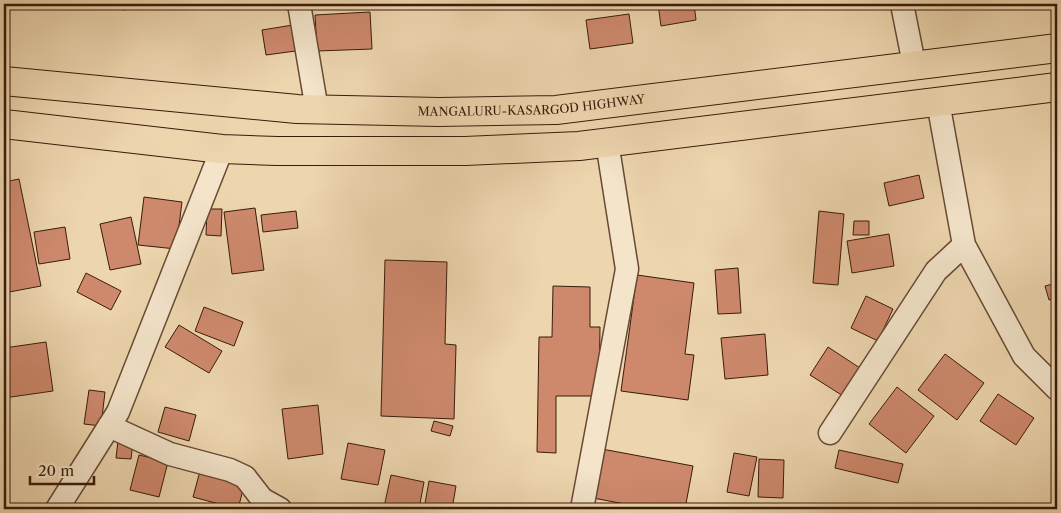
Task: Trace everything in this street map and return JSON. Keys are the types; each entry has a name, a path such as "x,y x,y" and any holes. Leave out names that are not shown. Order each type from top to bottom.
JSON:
{"highway":[{"name":"MANGALURU-KASARGOD HIGHWAY","path":"4,81 195,101 317,110 439,112 556,110 914,64 1057,48"},
{"path":"4,124 222,149 465,152 579,146 1057,87"}],"street":[{"path":"299,4 317,110"},
{"path":"902,4 914,64"},
{"path":"938,102 964,245 1024,356 1057,390"},
{"path":"582,509 627,269 607,142"},
{"path":"57,509 118,412 222,149"},
{"path":"830,433 936,271 964,245"},
{"path":"109,426 170,454 230,470 244,477 262,499 280,509"}],"building":[{"path":"122,4 154,4 155,5 123,10"},
{"path":"658,4 694,4 696,20 661,26"},
{"path":"370,12 372,49 317,51 315,15"},
{"path":"629,14 633,43 590,49 586,20"},
{"path":"299,24 303,50 266,55 262,30"},
{"path":"919,175 924,198 889,206 884,183"},
{"path":"19,179 41,286 4,293 4,182"},
{"path":"144,197 182,202 176,249 138,245"},
{"path":"255,208 264,270 232,274 224,212"},
{"path":"207,209 222,209 221,236 206,235"},
{"path":"296,211 298,228 263,232 261,215"},
{"path":"819,211 844,214 838,285 813,283"},
{"path":"131,217 141,264 110,270 100,224"},
{"path":"854,221 869,221 869,235 853,235"},
{"path":"65,227 70,259 39,264 34,232"},
{"path":"889,234 894,266 852,273 847,241"},
{"path":"385,260 447,262 445,344 456,345 454,419 381,416"},
{"path":"738,268 741,313 718,314 715,270"},
{"path":"86,273 121,291 111,310 77,292"},
{"path":"637,275 694,283 685,354 694,355 688,400 621,391"},
{"path":"1057,283 1057,298 1049,300 1045,286"},
{"path":"553,286 590,287 590,327 600,327 599,396 556,396 556,453 537,452 539,337 552,337"},
{"path":"866,296 893,309 878,341 851,328"},
{"path":"204,307 243,322 234,346 195,331"},
{"path":"179,325 222,351 209,373 165,347"},
{"path":"765,334 768,375 725,379 721,338"},
{"path":"46,342 53,391 4,398 4,348"},
{"path":"828,347 860,368 843,396 810,375"},
{"path":"945,354 984,383 957,420 918,390"},
{"path":"897,387 934,416 906,453 869,424"},
{"path":"89,390 105,392 101,426 84,424"},
{"path":"998,394 1034,418 1016,445 980,421"},
{"path":"318,405 323,454 288,459 282,409"},
{"path":"165,407 196,415 189,441 158,432"},
{"path":"434,421 453,426 450,436 431,431"},
{"path":"118,441 133,442 131,459 116,458"},
{"path":"348,443 385,450 378,485 341,479"},
{"path":"602,449 693,466 685,509 651,509 593,498"},
{"path":"839,450 903,464 898,483 835,468"},
{"path":"734,453 757,457 749,496 727,492"},
{"path":"139,455 168,462 159,497 130,490"},
{"path":"759,459 784,460 783,498 758,497"},
{"path":"200,471 245,482 238,509 193,497"},
{"path":"391,475 424,482 419,509 384,507"},
{"path":"429,481 456,486 452,509 424,509"}]}
